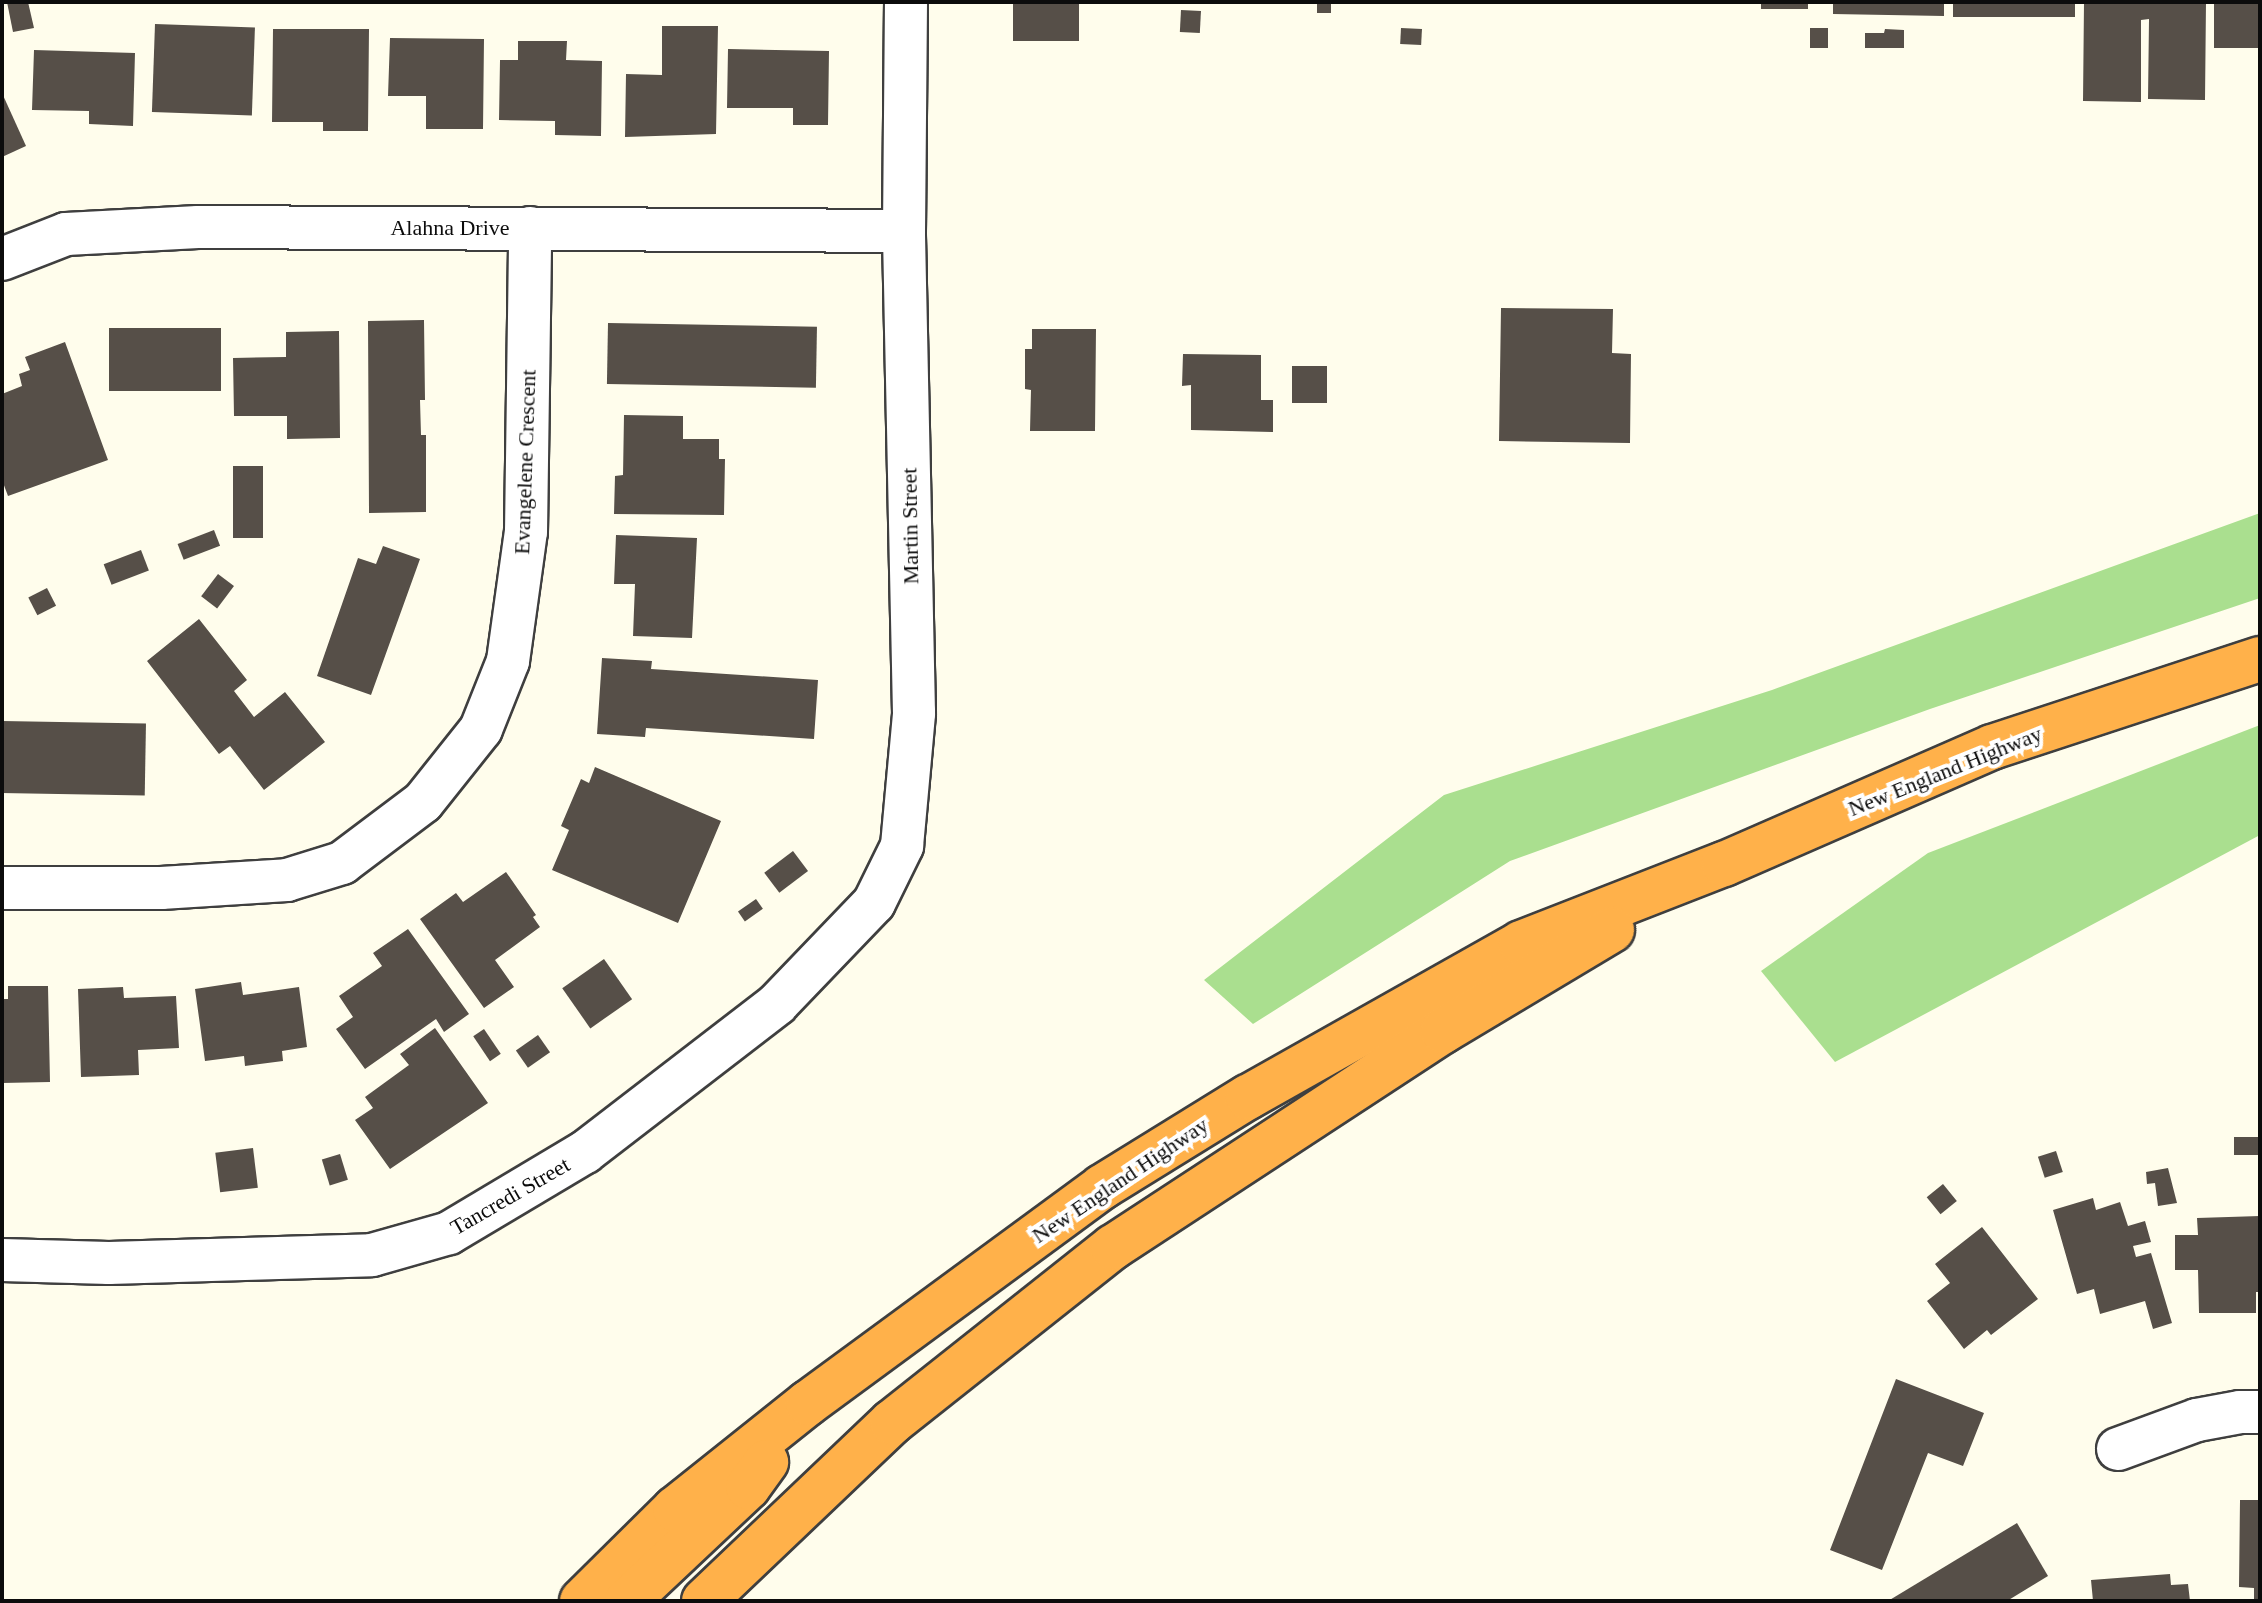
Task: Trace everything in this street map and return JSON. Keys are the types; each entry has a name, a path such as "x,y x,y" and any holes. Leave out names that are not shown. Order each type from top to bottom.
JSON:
{"highway":[{"name":"New England Highway","path":"582,1601 675,1509 808,1403 1102,1187 1248,1097 1521,943 1724,864 1992,747 2260,659"},
{"name":"New England Highway","path":"704,1601 892,1422 1113,1247 1443,1031 1724,864"},
{"path":"627,1601 748,1487 808,1403"}],"street":[{"name":"Martin Street","path":"777,1004 874,903 902,846 914,713 904,231 906,2"},
{"name":"Alahna Drive","path":"2,259 66,234 198,227 904,231"},
{"name":"Evangelene Crescent","path":"2,888 161,888 287,880 342,863 423,802 481,729 508,661 526,532 530,228"},
{"name":"Tancredi Street","path":"2,1260 109,1263 372,1255 449,1233 585,1152 777,1004"},
{"path":"2118,1449 2197,1420 2240,1412 2260,1412"}],"green space":[{"path":"2260,513 2260,598 1930,709 1510,861 1253,1024 1204,980 1444,795 1772,690"},
{"path":"2260,725 2260,835 1835,1062 1761,971 1928,853"}],"building":[{"path":"7,2 28,2 34,28 13,32"},
{"path":"1013,2 1079,2 1079,41 1013,41"},
{"path":"1317,2 1331,2 1331,13 1317,13"},
{"path":"1761,2 1808,2 1808,9 1761,9"},
{"path":"1833,2 1944,2 1944,16 1833,14"},
{"path":"1953,2 2075,2 2075,17 1953,17"},
{"path":"2084,2 2206,2 2205,100 2148,99 2149,19 2141,20 2141,102 2083,101"},
{"path":"2214,2 2260,2 2260,48 2214,48"},
{"path":"1181,10 1201,11 1200,33 1180,32"},
{"path":"155,24 255,27 252,115 152,112"},
{"path":"662,26 718,26 716,134 625,137 626,74 662,75"},
{"path":"1401,28 1422,29 1421,45 1400,44"},
{"path":"1810,28 1828,28 1828,48 1810,48"},
{"path":"273,29 369,29 368,131 323,131 323,122 272,122"},
{"path":"1885,29 1904,30 1904,48 1865,48 1865,33 1884,33"},
{"path":"390,38 484,39 483,129 426,129 426,96 388,96"},
{"path":"518,41 567,41 566,60 602,61 601,136 555,135 555,121 499,120 500,60 518,60"},
{"path":"728,49 829,51 828,125 793,125 793,108 727,108"},
{"path":"34,50 135,53 133,126 89,124 89,111 32,110"},
{"path":"2,93 26,146 2,157"},
{"path":"1501,308 1613,309 1612,353 1631,354 1630,443 1499,441"},
{"path":"424,320 425,400 420,400 421,435 426,435 426,512 369,513 368,321"},
{"path":"608,323 817,327 816,388 607,384"},
{"path":"109,328 221,328 221,391 109,391"},
{"path":"1032,329 1096,329 1095,431 1030,431 1031,390 1025,389 1025,349 1032,349"},
{"path":"339,331 340,438 287,439 287,416 234,416 233,358 286,357 286,332"},
{"path":"65,342 108,460 8,496 2,480 2,394 22,386 19,374 30,370 25,357"},
{"path":"1183,354 1261,355 1261,400 1273,400 1273,432 1191,430 1191,385 1182,386"},
{"path":"1292,366 1327,366 1327,403 1292,403"},
{"path":"624,415 683,416 683,439 719,439 719,459 725,459 724,515 614,514 615,476 623,475"},
{"path":"233,466 263,466 263,538 233,538"},
{"path":"214,530 220,546 184,560 178,544"},
{"path":"616,535 697,538 692,638 633,636 635,584 614,584"},
{"path":"383,546 420,559 371,695 317,676 358,558 376,564"},
{"path":"141,550 149,571 112,585 104,564"},
{"path":"218,574 234,586 217,608 201,596"},
{"path":"47,588 56,606 37,615 28,598"},
{"path":"199,619 247,680 234,691 254,717 285,692 325,742 264,790 230,746 219,754 147,661"},
{"path":"602,658 652,661 651,669 818,680 814,739 646,728 645,737 597,734"},
{"path":"2,721 146,724 145,796 2,793"},
{"path":"595,767 721,821 678,923 552,870 569,830 561,826 581,779 589,783"},
{"path":"793,851 808,871 779,893 764,873"},
{"path":"506,872 536,915 533,917 540,927 495,960 514,987 484,1008 420,919 456,893 463,902"},
{"path":"756,899 763,909 745,921 738,912"},
{"path":"408,929 469,1014 444,1032 436,1019 365,1069 336,1029 353,1017 339,996 382,966 373,953"},
{"path":"604,959 632,999 590,1028 562,988"},
{"path":"241,982 243,995 299,987 307,1047 282,1051 283,1061 245,1066 244,1056 205,1061 195,989"},
{"path":"8,986 48,986 50,1082 2,1083 2,999 8,999"},
{"path":"123,987 124,998 176,996 179,1048 138,1050 139,1075 81,1077 78,989"},
{"path":"435,1028 488,1103 390,1169 355,1120 373,1108 365,1097 409,1065 400,1054"},
{"path":"484,1029 501,1054 490,1061 473,1036"},
{"path":"538,1035 550,1052 528,1068 516,1050"},
{"path":"2234,1137 2260,1137 2260,1155 2234,1155"},
{"path":"253,1148 258,1188 220,1192 215,1153"},
{"path":"2056,1151 2063,1172 2045,1178 2038,1157"},
{"path":"340,1154 348,1180 330,1185 322,1160"},
{"path":"2168,1168 2177,1203 2158,1206 2155,1183 2147,1184 2146,1172"},
{"path":"1943,1184 1957,1201 1941,1214 1927,1197"},
{"path":"2093,1198 2096,1210 2120,1202 2128,1226 2145,1221 2151,1242 2133,1246 2136,1257 2151,1253 2172,1323 2153,1329 2145,1301 2100,1314 2094,1289 2077,1294 2053,1210"},
{"path":"2260,1216 2260,1292 2256,1292 2256,1313 2199,1313 2198,1270 2175,1270 2175,1235 2198,1235 2197,1218"},
{"path":"1982,1227 2038,1299 1991,1335 1987,1330 1964,1349 1927,1301 1950,1283 1935,1264"},
{"path":"1896,1379 1984,1413 1963,1466 1928,1453 1882,1570 1830,1550"},
{"path":"2240,1500 2260,1500 2260,1601 2254,1601 2254,1588 2239,1587"},
{"path":"2017,1523 2048,1576 2007,1601 1888,1601"},
{"path":"2170,1574 2171,1585 2188,1584 2190,1601 2093,1601 2091,1580"}]}
